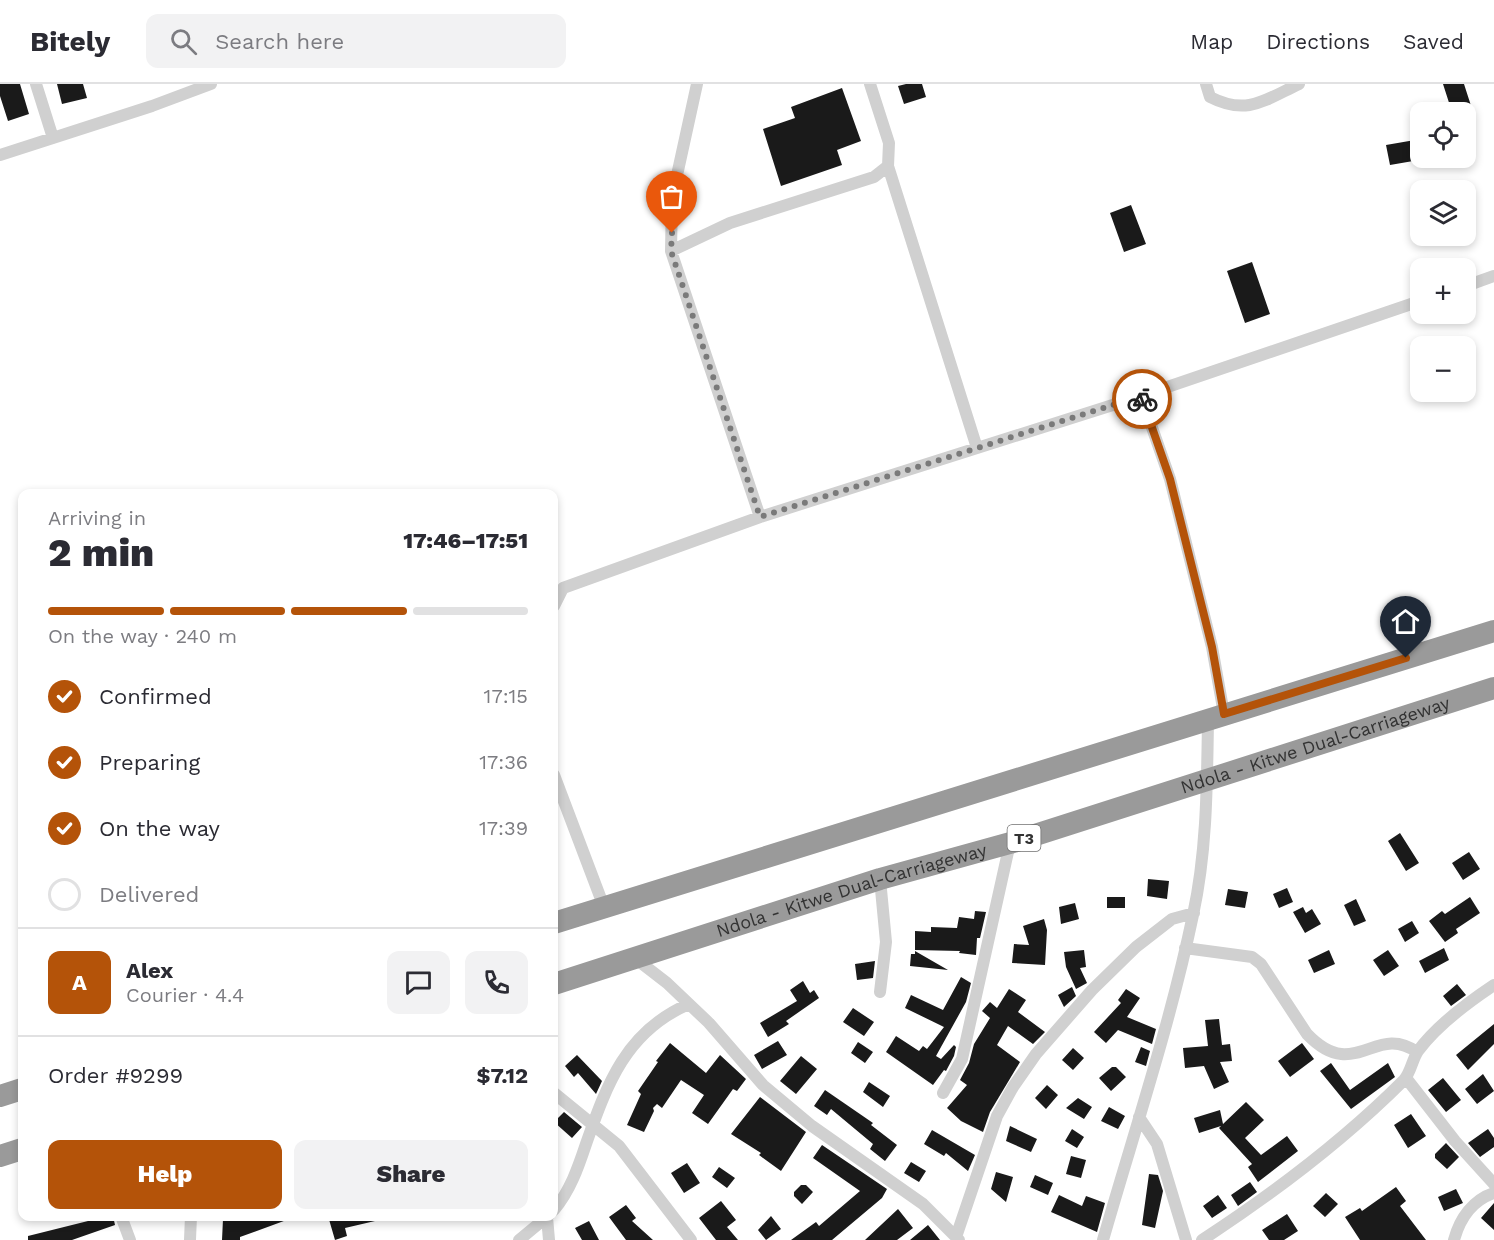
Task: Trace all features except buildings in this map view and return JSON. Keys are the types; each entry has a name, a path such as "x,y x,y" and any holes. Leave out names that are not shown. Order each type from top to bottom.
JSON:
{"highway":[{"path":"558,922 1494,631"},
{"name":"Ndola - Kitwe Dual-Carriageway","path":"558,983 880,879 1010,843 1494,688"},
{"path":"0,1096 18,1090"},
{"path":"0,1156 18,1150"}],"street":[{"path":"36,84 53,138"},
{"path":"0,155 210,84"},
{"path":"697,84 672,198 671,251 760,517"},
{"path":"870,84 890,143 888,166 976,448"},
{"path":"1206,84 1210,97 1226,105 1243,108 1299,84"},
{"path":"671,251 730,223 874,177 888,166"},
{"path":"1476,282 1494,276"},
{"path":"558,599 564,588 760,517 1141,396 1410,304"},
{"path":"1102,1240 1139,1117 1194,913 1203,847 1207,780 1216,717 1212,647 1170,479 1141,396"},
{"path":"558,786 604,907"},
{"path":"943,1093 962,1059 1010,843"},
{"path":"880,879 886,942 880,992"},
{"path":"636,959 690,1004 763,1085 812,1126 923,1204 958,1238 997,1116 1012,1087 1036,1054 1092,990 1136,947 1172,920 1194,913"},
{"path":"1185,948 1252,957 1261,964 1307,1034 1320,1046 1332,1052 1351,1056 1385,1043 1407,1045 1417,1052"},
{"path":"1202,1240 1258,1203 1320,1156 1406,1078 1417,1052 1444,1023 1494,985"},
{"path":"558,1203 573,1180 615,1069 634,1044 659,1021 690,1004"},
{"path":"1406,1078 1455,1141 1494,1184"},
{"path":"558,1097 592,1127 619,1146 691,1240"},
{"path":"1139,1117 1157,1143 1186,1240"},
{"path":"1454,1240 1460,1225 1478,1199 1494,1193"},
{"path":"123,1221 130,1240"},
{"path":"190,1240 191,1221"},
{"path":"519,1240 543,1221"},
{"path":"549,1240 550,1221"}],"way so far":[{"path":"672,233 671,251 760,517 1141,396 1142,399"}],"route":[{"path":"1142,399 1170,479 1212,647 1224,714 1406,658"}]}
